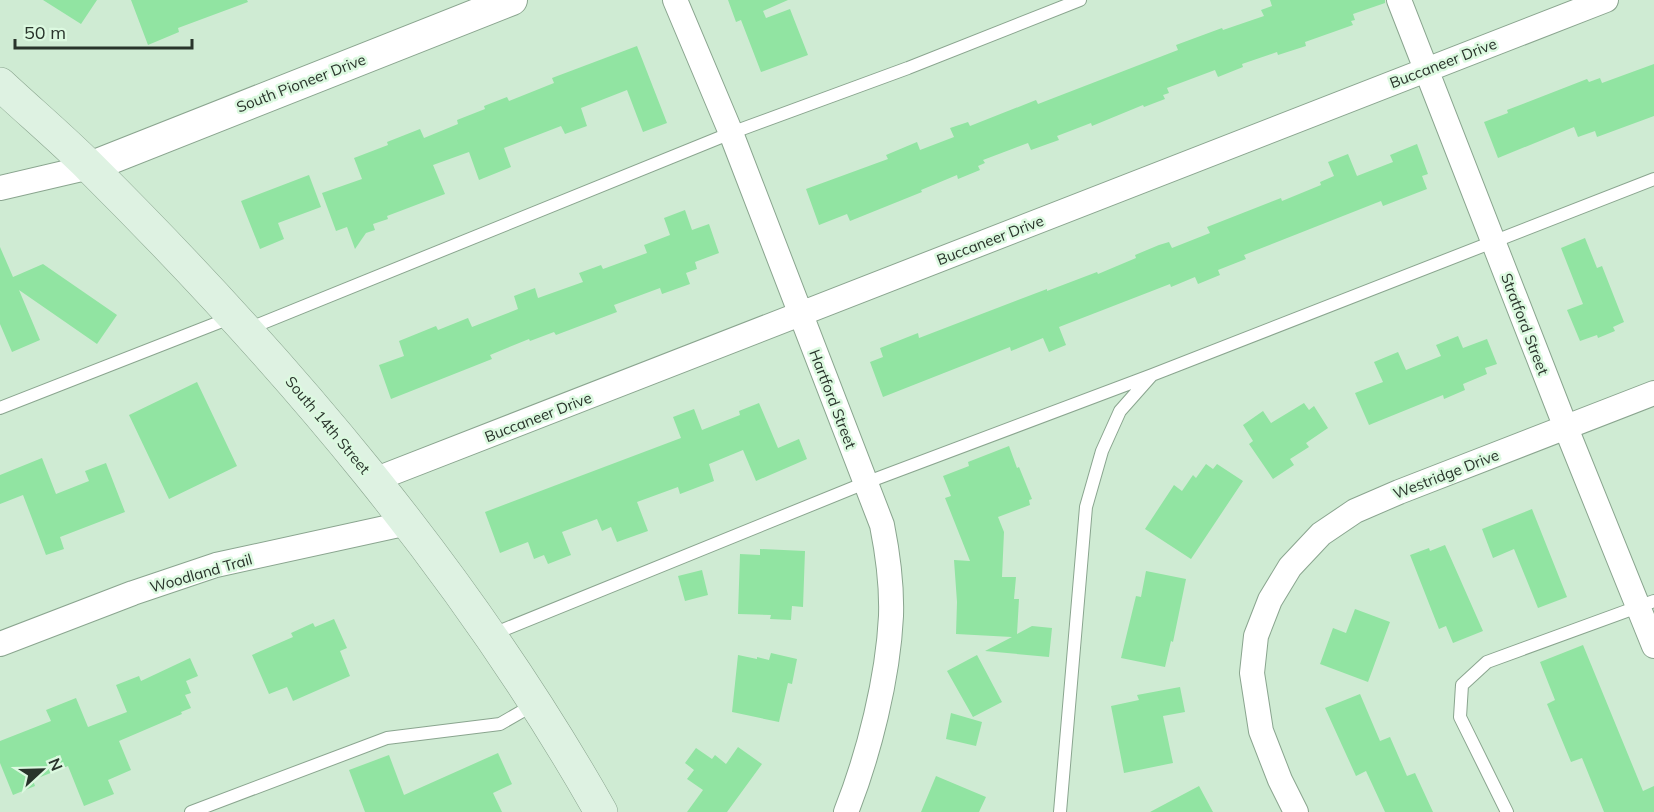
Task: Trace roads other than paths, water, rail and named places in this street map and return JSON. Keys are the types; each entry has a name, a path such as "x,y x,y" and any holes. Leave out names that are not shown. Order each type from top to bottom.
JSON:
{"main road":[{"name":"South 14th Street","path":"0,84 90,166 241,323 374,480 408,523 489,636 535,704 601,812"}],"street":[{"name":"South Pioneer Drive","path":"90,166 512,0"},
{"name":"Hartford Street","path":"675,0 731,133 882,525 889,564 891,614 888,651 874,720 846,812"},
{"name":"Stratford Street","path":"1399,0 1566,428 1646,603 1654,646"},
{"name":"Buccaneer Drive","path":"374,480 1606,0"},
{"path":"0,188 90,166"},
{"name":"Westridge Drive","path":"1296,812 1280,780 1261,731 1252,673 1256,636 1270,600 1290,567 1321,534 1355,511 1654,393"},
{"name":"Woodland Trail","path":"0,644 133,593 216,565 408,523"}],"lane":[{"path":"0,408 241,323 1080,0"},
{"path":"489,636 866,483 1152,375 1654,179"},
{"path":"1060,812 1086,507 1102,451 1120,411 1152,375"},
{"path":"1507,812 1460,717 1462,685 1487,662 1646,603"},
{"path":"191,812 387,738 500,724 535,704"}]}
